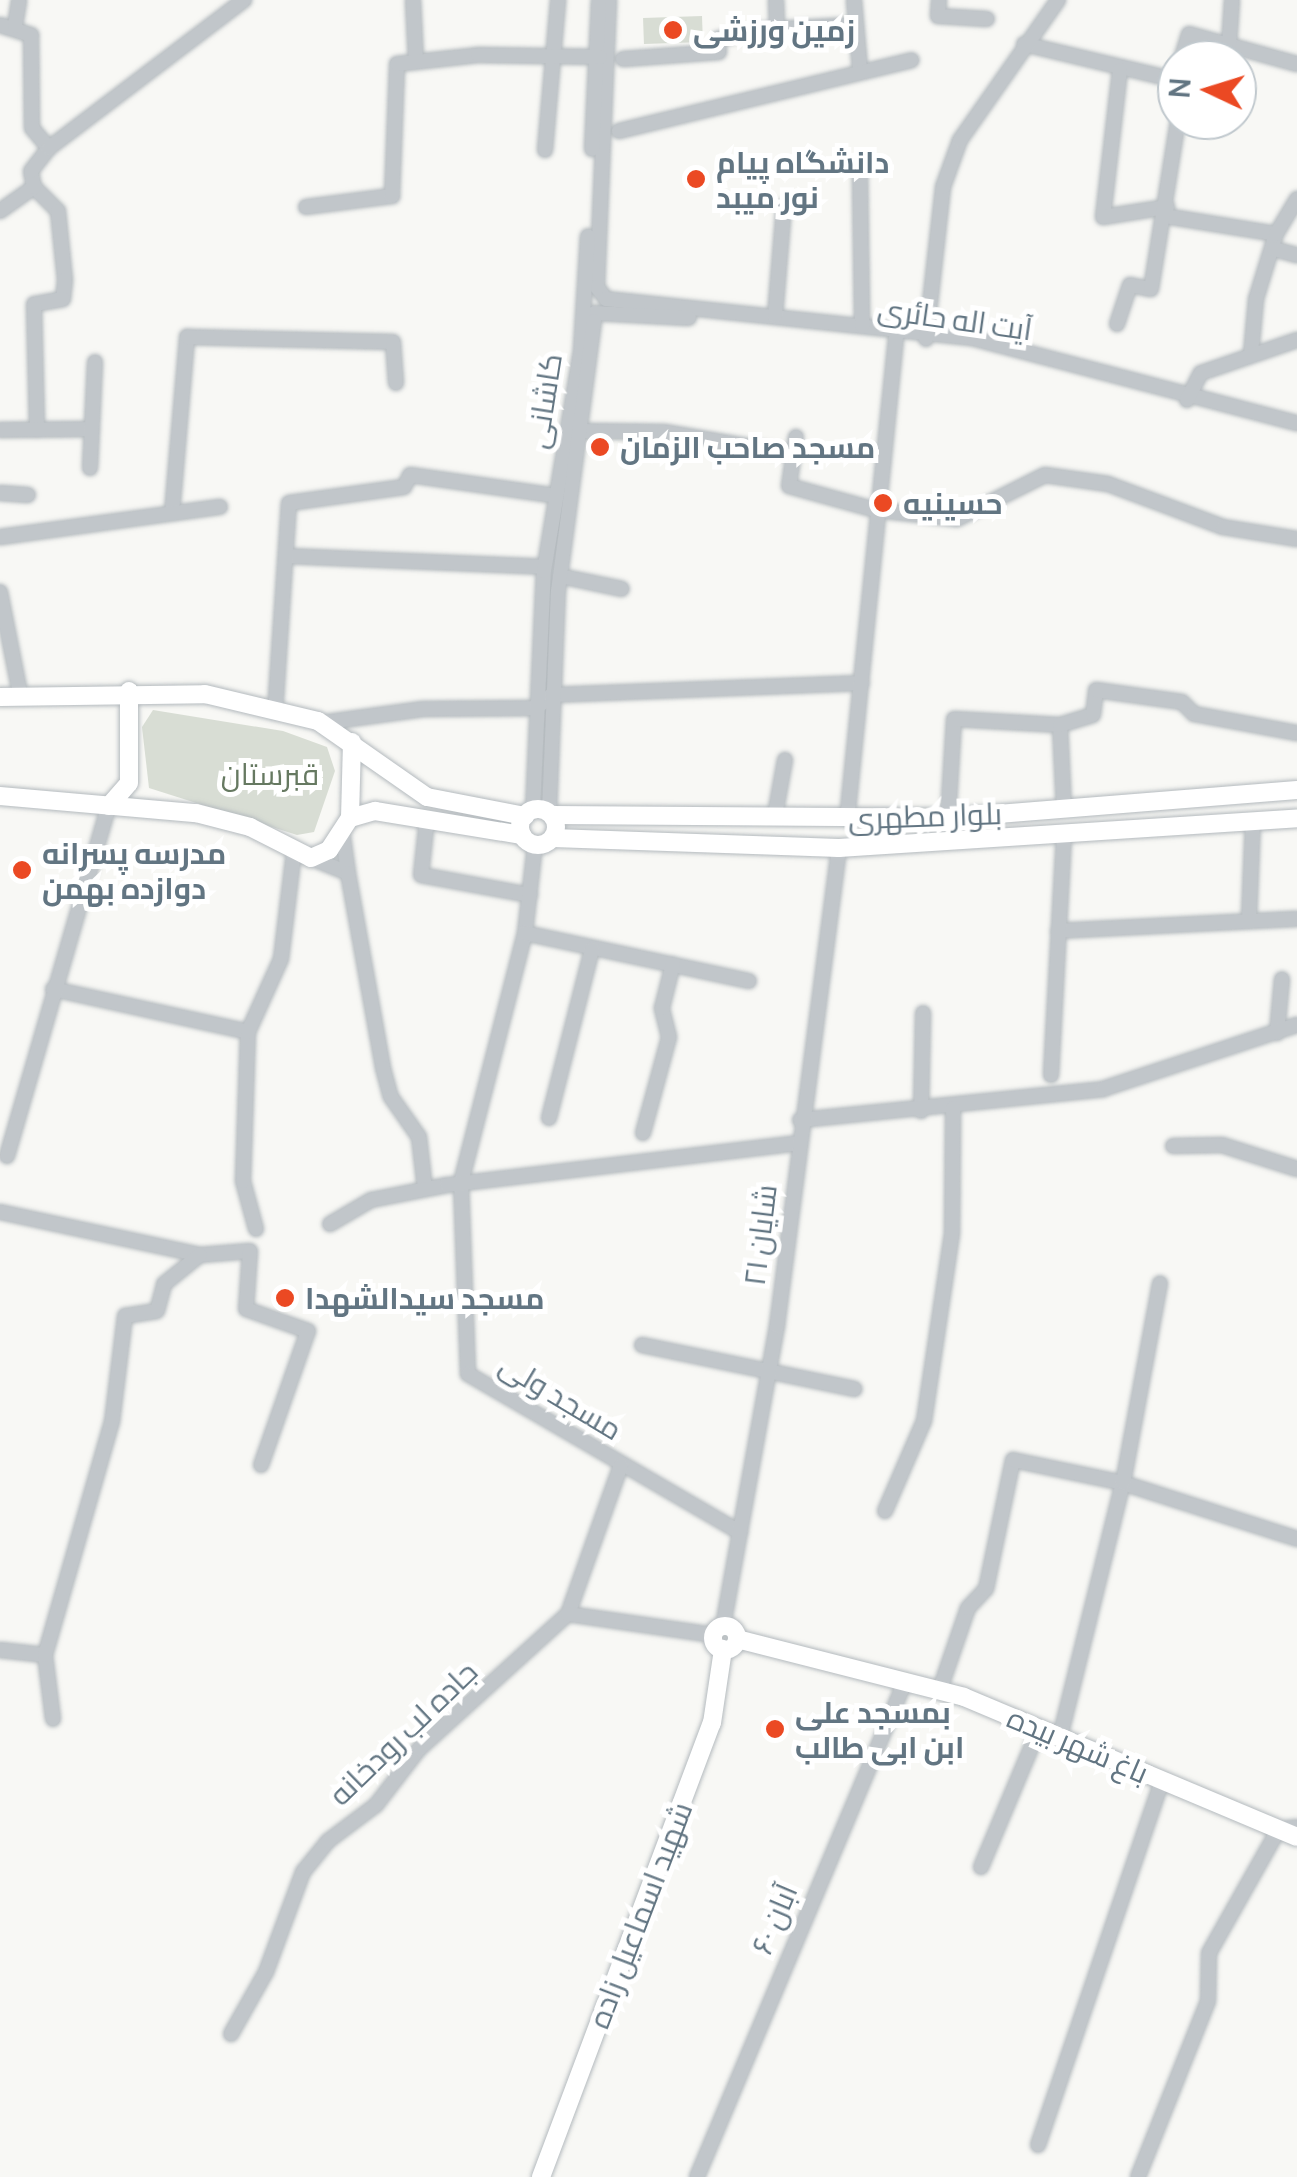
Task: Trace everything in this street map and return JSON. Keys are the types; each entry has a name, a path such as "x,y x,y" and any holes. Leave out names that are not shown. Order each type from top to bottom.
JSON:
{"main road":[{"name":"بلوار مطهری","path":"0,697 130,691 205,694 322,723 427,797 538,824 775,816 847,820 948,818 1297,790"},
{"path":"109,806 130,783 130,691"},
{"path":"0,796 109,806 250,826 303,855 346,824 352,742"},
{"path":"1176,800 1178,826"},
{"name":"بلوار مطهری","path":"346,824 376,811 428,819 839,848 1064,838 1297,818"},
{"name":"باغ شهر بیده","path":"724,1637 939,1692 1288,1828 1297,1836"},
{"name":"شهید اسماعیل زاده","path":"541,2177 712,1723 724,1637"}],"street":[{"path":"19,0 7,26 31,34 32,128 50,148"},
{"path":"38,430 34,304 64,299 65,280 58,211 34,188 31,171 50,148 244,0"},
{"path":"412,0 416,62"},
{"path":"545,150 558,0"},
{"name":"کاشانی","path":"538,824 560,576 596,313 599,0"},
{"name":"کاشانی","path":"538,824 536,708 544,567 580,349 601,57 609,0"},
{"path":"776,0 778,29"},
{"path":"854,0 863,68"},
{"path":"939,0 938,16 987,19"},
{"path":"926,336 943,187 960,140 1058,0"},
{"path":"1229,40 1232,0"},
{"path":"623,59 719,52 718,40 778,29 855,25"},
{"path":"1024,44 1120,70 1157,75"},
{"path":"306,207 392,196 396,64 552,55 601,57"},
{"path":"1257,57 1297,64"},
{"path":"619,131 863,68 912,60"},
{"path":"1120,70 1103,217 1166,212 1275,241 1297,255"},
{"path":"1117,324 1130,285 1151,288 1175,140"},
{"path":"860,175 862,326"},
{"path":"0,211 34,188"},
{"path":"1251,354 1256,299 1275,241 1297,199"},
{"path":"776,316 784,206"},
{"path":"587,264 597,287"},
{"name":"آیت اله حائری","path":"597,287 606,299 633,306 776,316 897,333"},
{"path":"580,349 596,313"},
{"name":"آیت اله حائری","path":"596,313 926,336 1031,356 1297,423"},
{"path":"847,820 897,333"},
{"path":"172,513 187,337 393,342 396,383"},
{"path":"1187,397 1201,373 1297,340"},
{"path":"90,468 95,362"},
{"name":"آیت اله حائری","path":"1187,397 1297,432"},
{"path":"0,430 92,429"},
{"path":"580,431 664,432 793,454"},
{"path":"796,436 789,486 876,510 957,518 1045,476 1108,484 1223,527 1297,539"},
{"path":"275,713 289,503 404,487 410,475 557,496"},
{"path":"0,492 28,495"},
{"path":"0,536 220,507"},
{"path":"286,556 544,567"},
{"path":"560,576 622,589"},
{"path":"2,592 21,698"},
{"path":"322,723 423,709 536,708 552,694 862,683"},
{"path":"948,818 954,719 1060,724 1093,715 1096,690 1182,702 1194,714 1297,734"},
{"path":"1060,724 1064,810"},
{"path":"775,816 785,760"},
{"path":"8,1156 109,806"},
{"path":"428,819 421,876 530,895"},
{"path":"1250,919 1253,820"},
{"path":"346,824 348,873 383,1068 390,1098 420,1137 426,1189"},
{"path":"461,1183 525,933 538,824"},
{"path":"1052,1075 1064,838"},
{"name":"شایان ۲۱","path":"724,1637 768,1372 839,848"},
{"path":"256,1229 243,1181 248,1032 281,959 303,855 348,873"},
{"path":"1058,931 1250,919 1297,920"},
{"path":"525,933 749,981"},
{"path":"548,1118 592,949"},
{"path":"643,1133 668,1037 662,1008 673,964"},
{"path":"1277,1033 1282,979"},
{"path":"54,989 248,1032"},
{"path":"921,1110 923,1012"},
{"path":"800,1120 953,1108 1134,1082 1297,1026"},
{"path":"885,1511 924,1421 952,1233 953,1108"},
{"path":"330,1224 371,1200 426,1189 798,1143"},
{"path":"1173,1146 1222,1145 1297,1168"},
{"name":"مسجد ولی","path":"461,1183 468,1374 740,1532"},
{"path":"0,1212 200,1255 250,1252 246,1310 308,1331 261,1465"},
{"path":"53,1719 45,1654 112,1422 124,1316 157,1311 164,1284 200,1255"},
{"path":"1060,1737 1123,1482 1160,1283"},
{"path":"642,1345 856,1389"},
{"path":"939,1692 968,1608 986,1589 1013,1460 1123,1482 1297,1539"},
{"path":"622,1465 568,1614 724,1637"},
{"name":"جاده لب رودخانه","path":"231,2034 266,1972 303,1872 328,1840 376,1805 419,1749 568,1614"},
{"path":"0,1650 45,1654"},
{"name":"آبان ۶۰","path":"697,2177 904,1684"},
{"path":"981,1868 1039,1728"},
{"path":"1038,2145 1162,1780"},
{"path":"1138,2177 1208,2000 1208,1954 1288,1828"}],"green space":[{"name":"زمین ورزشی","path":"702,16 703,42 644,44 643,18"},
{"name":"قبرستان","path":"153,710 283,731 327,747 335,771 314,832 297,835 149,788 142,727"}],"place":[{"name":"زمین ورزشی","path":"673,30"},
{"name":"دانشگاه پیام نور میبد","path":"696,179"},
{"name":"مسجد صاحب الزمان","path":"600,447"},
{"name":"حسینیه","path":"883,503"},
{"name":"مدرسه پسرانه دوازده بهمن","path":"22,870"},
{"name":"مسجد سیدالشهدا","path":"285,1298"},
{"name":"بمسجد علی ابن ابی طالب","path":"775,1729"}]}
